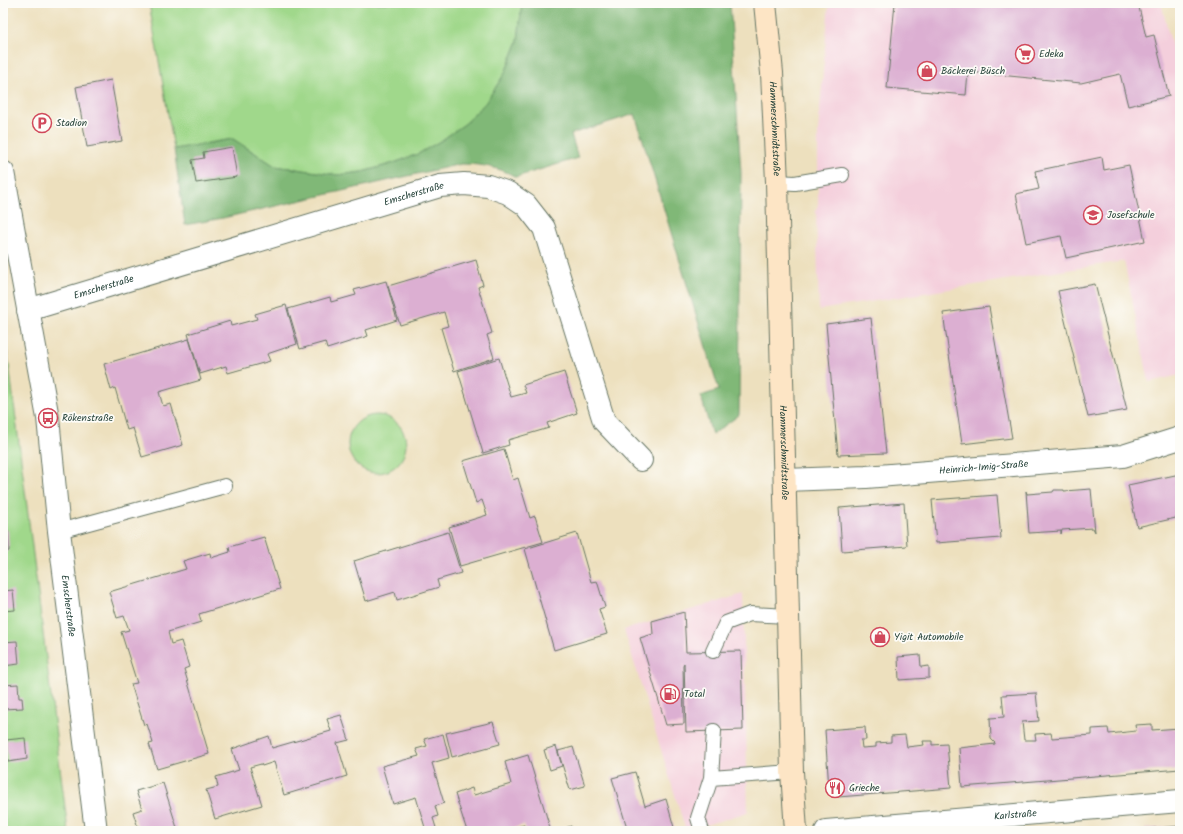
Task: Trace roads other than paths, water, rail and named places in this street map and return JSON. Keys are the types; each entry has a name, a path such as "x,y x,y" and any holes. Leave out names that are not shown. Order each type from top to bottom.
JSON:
{"main road":[{"name":"Hammerschmidtstraße","path":"765,3 772,73 777,182 792,772 796,831"},
{"name":"Hammerschmidtstraße","path":"772,73 780,3"}],"street":[{"name":"Emscherstraße","path":"3,172 48,418 59,531 96,831"},
{"name":"Emscherstraße","path":"28,310 440,186 464,184 488,186 508,193 526,205 544,228 604,421 641,460"},
{"name":"Heinrich-Imig-Straße","path":"785,480 866,477 1123,456 1180,438"},
{"name":"Karlstraße","path":"826,831 1180,801"}],"lane":[{"path":"777,182 795,183 842,175"},
{"path":"59,531 225,486"},
{"path":"713,651 726,623 750,614 788,616"},
{"path":"702,831 698,818 712,778 714,732"},
{"path":"712,778 792,772"}],"place":[{"name":"Edeka","path":"1025,54"},
{"name":"Bäckerei Büsch","path":"927,71"},
{"name":"Stadion","path":"42,123"},
{"name":"Josefschule","path":"1093,215"},
{"name":"Rökenstraße","path":"48,418"},
{"name":"Yigit Automobile","path":"880,637"},
{"name":"Total","path":"670,694"},
{"name":"Grieche","path":"835,788"}]}
